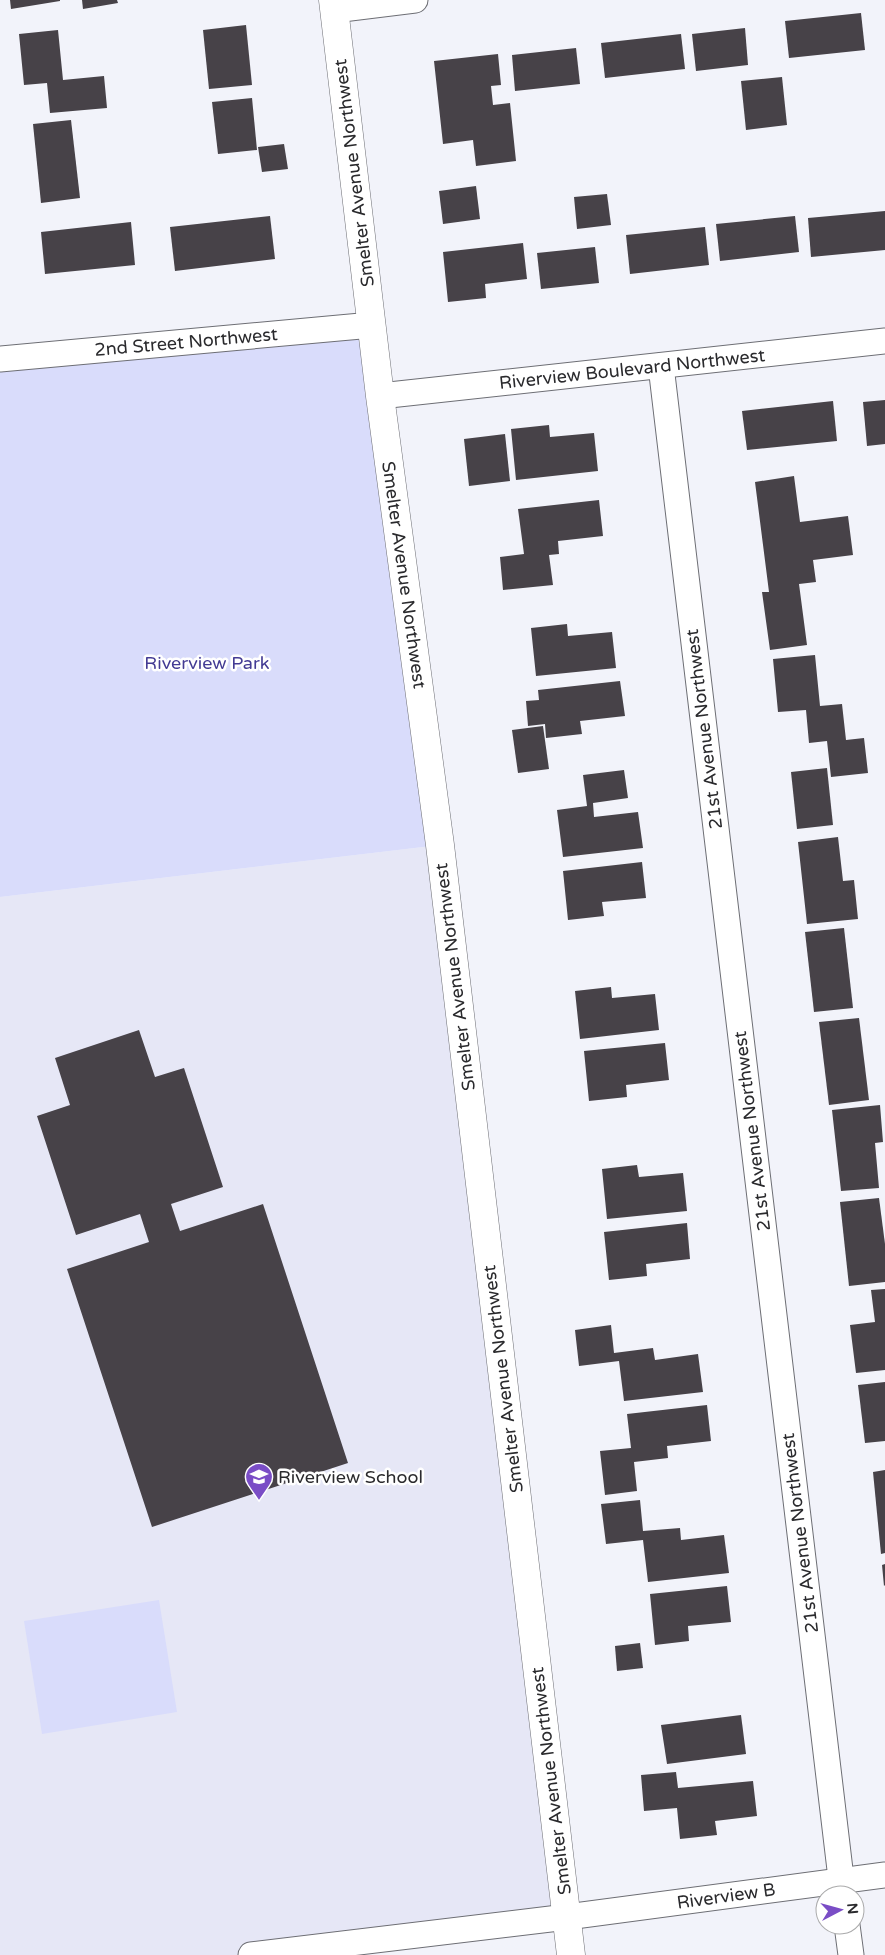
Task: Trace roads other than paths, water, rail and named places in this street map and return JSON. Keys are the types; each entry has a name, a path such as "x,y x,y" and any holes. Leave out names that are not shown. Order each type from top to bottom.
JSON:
{"street":[{"path":"333,5 415,0"},
{"name":"Smelter Avenue Northwest","path":"333,5 380,396 440,845 571,1955"},
{"name":"2nd Street Northwest","path":"0,359 372,325"},
{"name":"Riverview Boulevard Northwest","path":"380,396 885,341"},
{"name":"21st Avenue Northwest","path":"661,366 842,1885"},
{"name":"Riverview B","path":"853,1885 885,1876"},
{"name":"Riverview B","path":"252,1955 567,1917 815,1891"},
{"path":"848,1935 851,1955"}],"place":[{"name":"Riverview School","path":"259,1501"}],"park label":[{"name":"Riverview Park","path":"207,663"}]}
